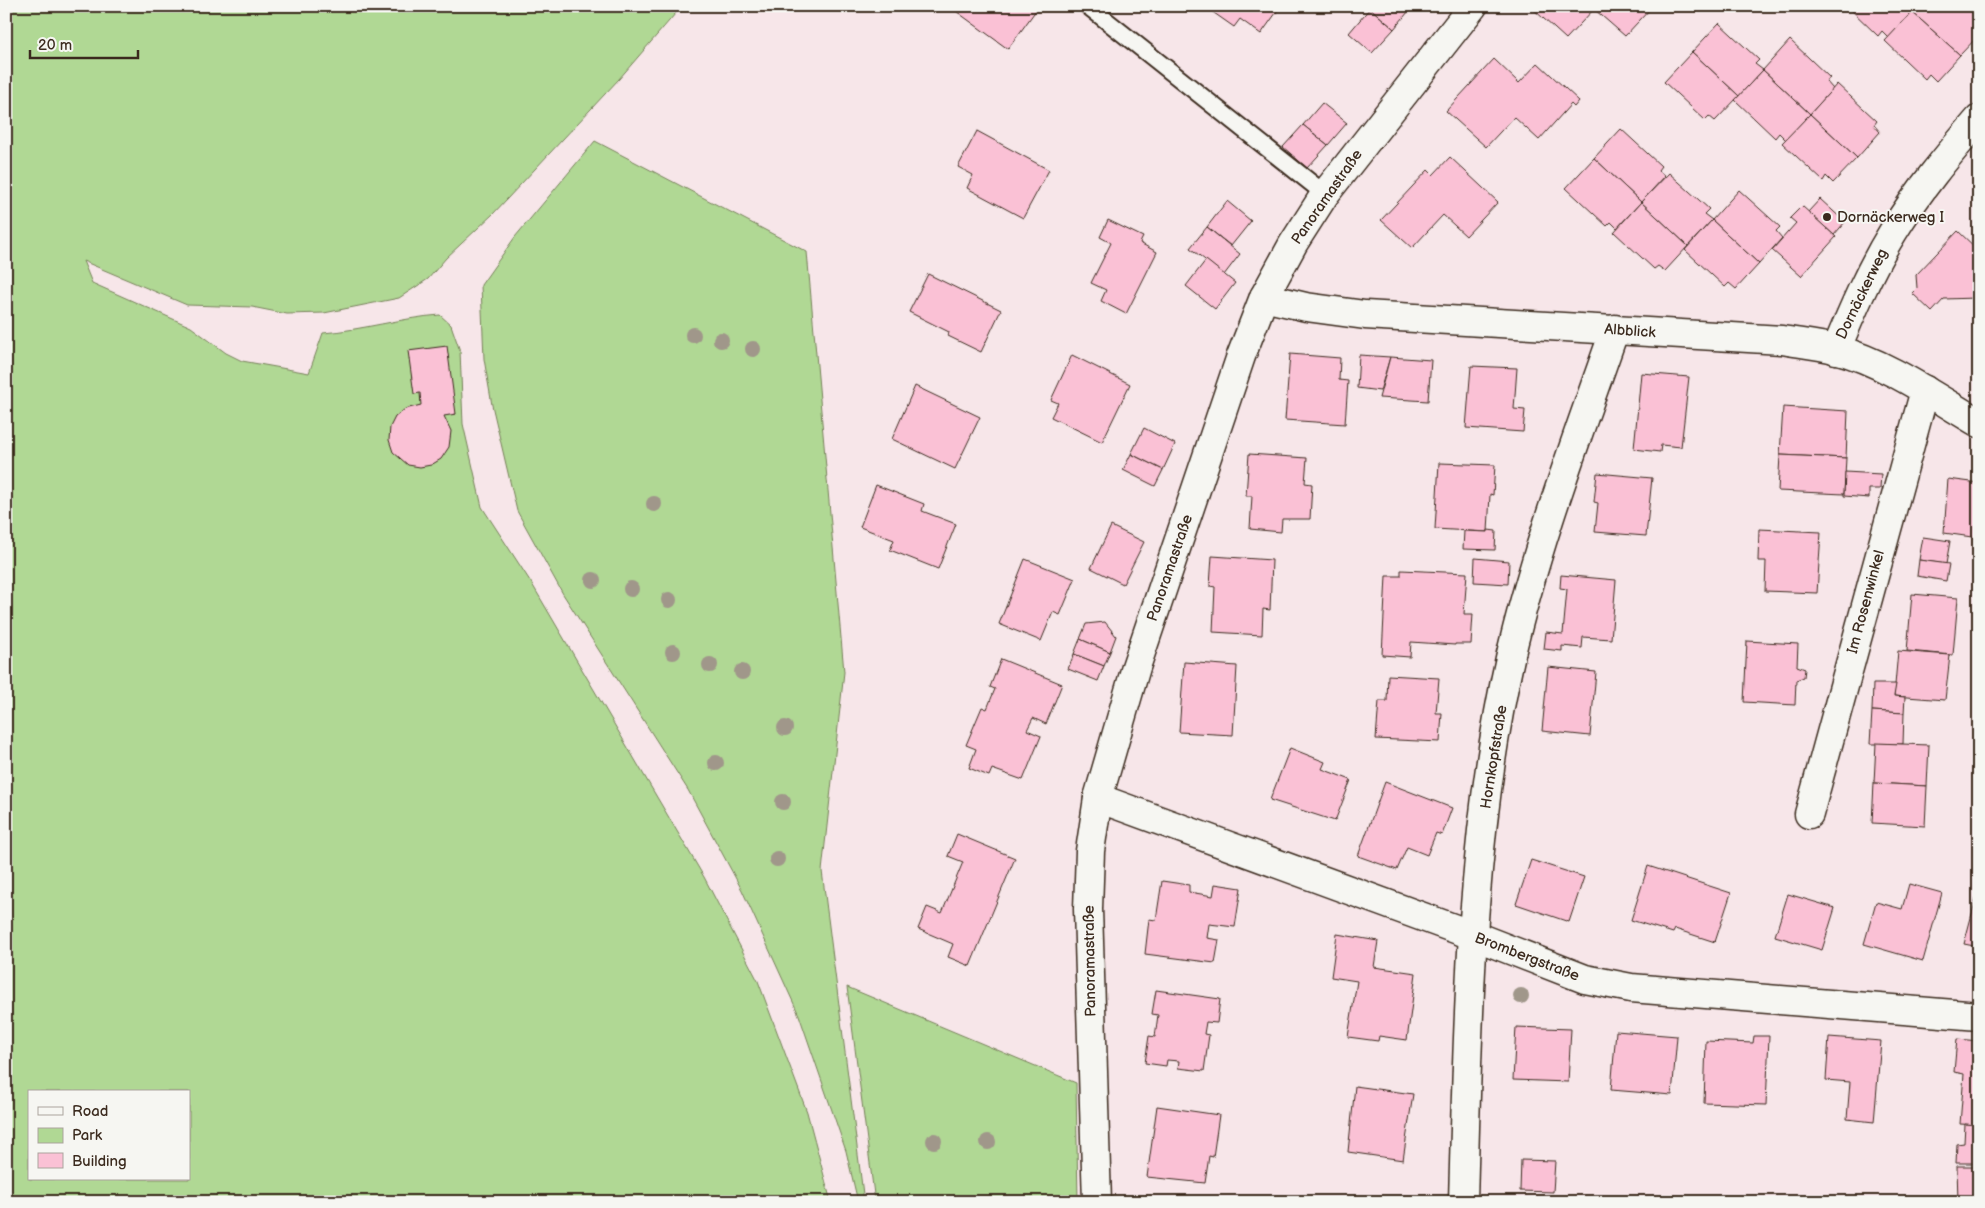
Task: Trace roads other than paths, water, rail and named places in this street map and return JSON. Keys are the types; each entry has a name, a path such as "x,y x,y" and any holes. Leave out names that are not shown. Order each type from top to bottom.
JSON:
{"street":[{"name":"Panoramastraße","path":"1097,1202 1088,908 1090,851 1098,798 1136,667 1241,356 1264,297 1293,244 1325,194 1472,6"},
{"name":"Dornäckerweg","path":"1836,350 1862,288 1893,232 1924,185 1979,119"},
{"name":"Albblick","path":"1264,297 1306,307 1365,316 1782,340 1836,350 1883,368 1925,390 1979,424"},
{"name":"Hornkopfstraße","path":"1463,1202 1472,935 1478,856 1510,660 1533,569 1615,329"},
{"name":"Im Rosenwinkel","path":"1809,814 1925,390"},
{"name":"Brombergstraße","path":"1098,798 1472,935 1585,979 1630,988 1979,1016"}],"lane":[{"path":"1088,6 1325,194"}],"place":[{"name":"Dornäckerweg I","path":"1827,217"}]}
